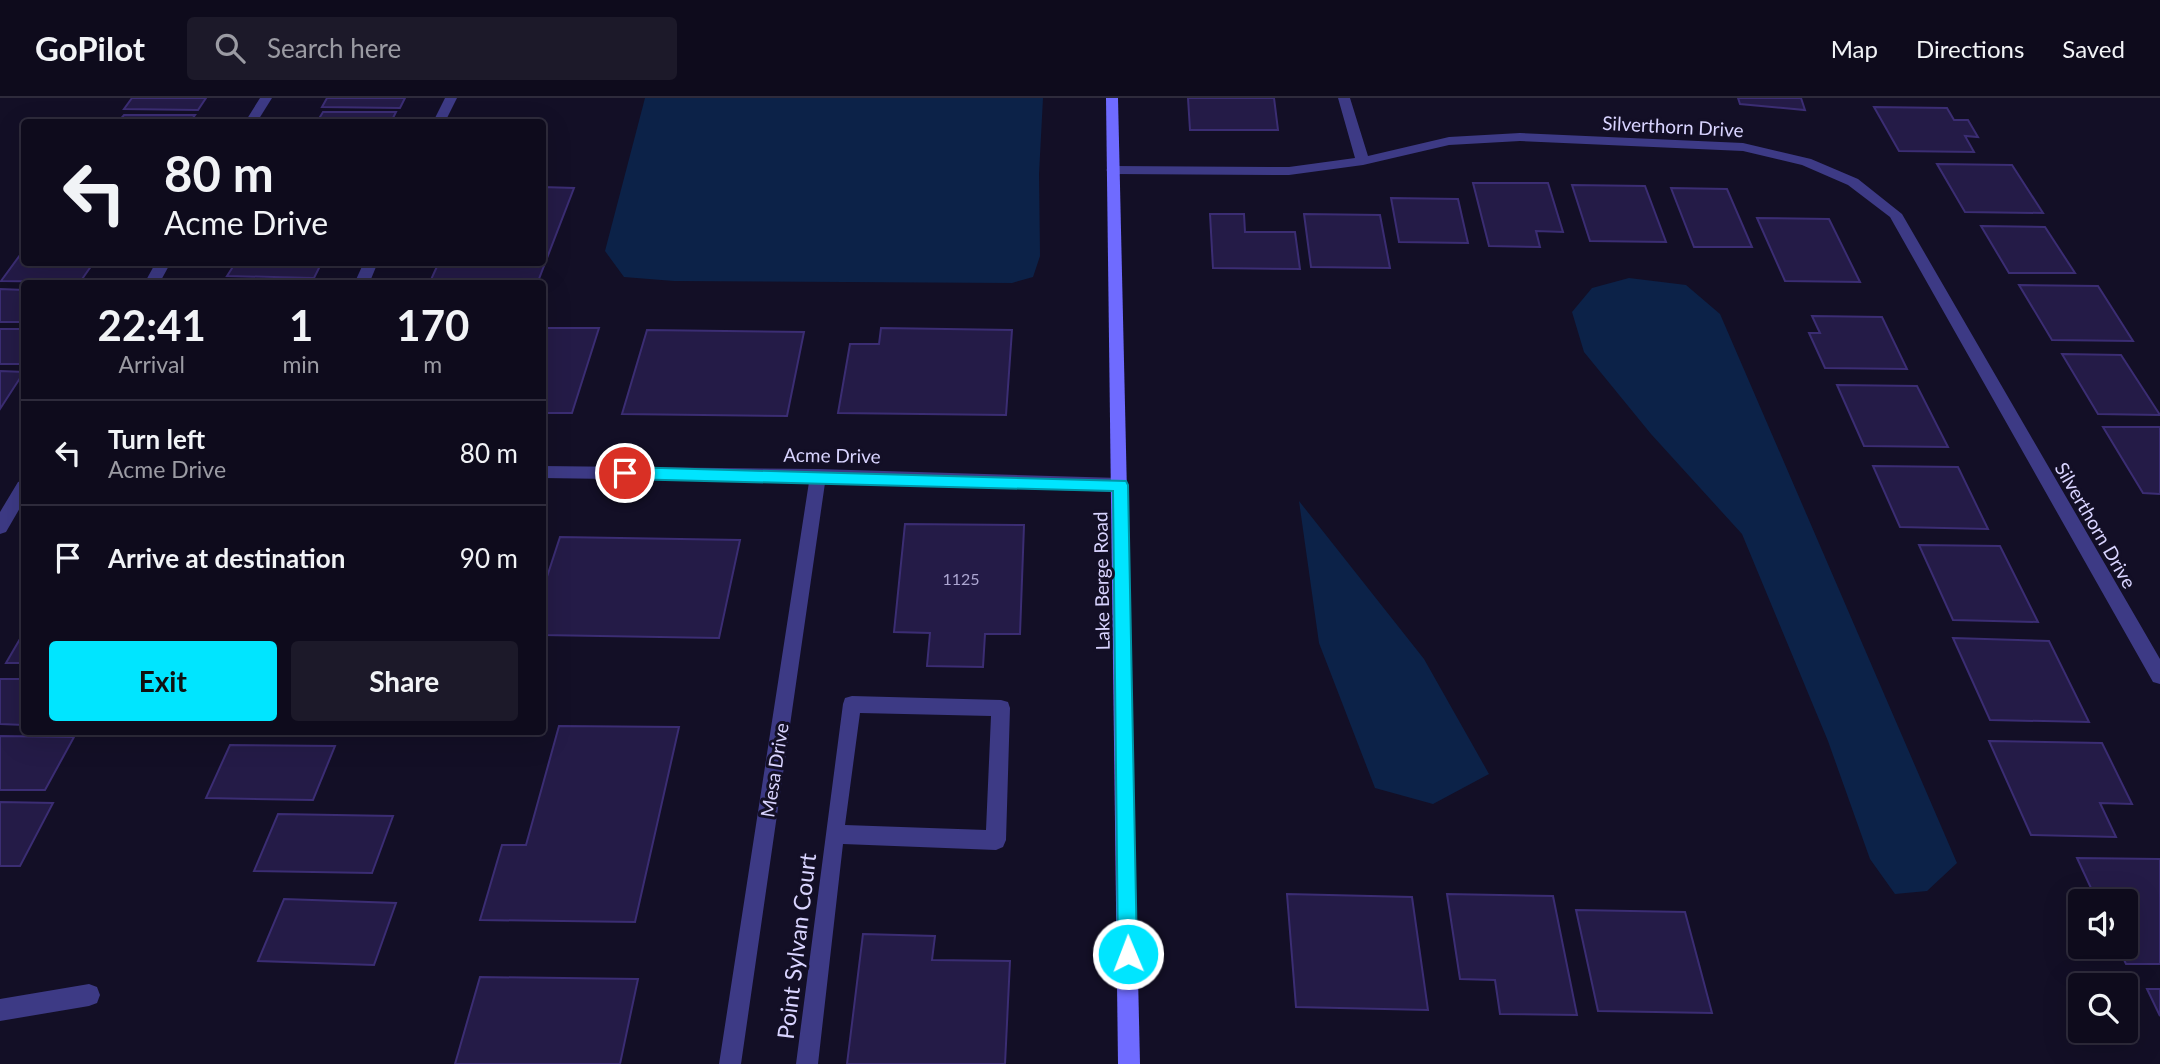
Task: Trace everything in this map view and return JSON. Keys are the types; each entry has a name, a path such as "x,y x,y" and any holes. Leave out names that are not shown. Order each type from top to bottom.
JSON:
{"street":[{"path":"253,119 266,98"},
{"path":"441,119 452,98"},
{"name":"Lake Berge Road","path":"1112,98 1129,1064"},
{"path":"1344,98 1363,161"},
{"name":"Silverthorn Drive","path":"1113,170 1289,171 1363,161 1449,141 1520,137 1743,147 1806,162 1853,182 1895,214 2160,676"},
{"name":"Acme Drive","path":"546,472 818,476 1120,485"},
{"name":"Mesa Drive","path":"730,1064 818,476"},
{"path":"0,527 21,492"},
{"name":"Point Sylvan Court","path":"807,1064 834,834 852,704 1001,708 996,840 834,834"},
{"path":"0,1010 89,995"}],"water":[{"path":"645,98 1043,98 1039,174 1040,256 1033,277 1012,283 674,281 624,277 605,251"},
{"path":"1629,278 1686,285 1720,314 1957,863 1927,891 1895,894 1870,859 1828,741 1742,534 1651,434 1584,352 1572,312 1592,288"},
{"path":"1299,501 1424,659 1489,774 1433,804 1375,788 1319,643"}],"building":[{"path":"132,98 206,98 198,110 124,109"},
{"path":"327,98 405,98 400,108 322,107"},
{"path":"1188,98 1274,98 1278,130 1190,130"},
{"path":"1738,98 1801,98 1805,110 1740,104"},
{"path":"1874,107 1947,108 1954,120 1968,120 1978,137 1965,136 1974,152 1899,151"},
{"path":"323,112 396,112 392,119 319,119"},
{"path":"124,115 195,115 192,119 121,119"},
{"path":"1937,164 2012,165 2043,213 1965,212"},
{"path":"1473,183 1548,183 1563,232 1536,231 1540,247 1489,246"},
{"path":"1572,185 1645,186 1666,242 1590,241"},
{"path":"546,187 574,188 546,261"},
{"path":"1671,188 1727,189 1752,247 1694,247"},
{"path":"1391,198 1458,199 1468,243 1399,242"},
{"path":"1210,214 1244,214 1245,232 1295,232 1300,269 1213,268"},
{"path":"1304,214 1380,215 1390,268 1311,267"},
{"path":"1757,218 1829,219 1860,282 1785,281"},
{"path":"1981,226 2045,227 2075,273 2009,273"},
{"path":"21,254 21,266 91,266 81,280 1,281"},
{"path":"233,266 320,266 314,278 227,276"},
{"path":"437,266 544,266 539,280 431,280"},
{"path":"2019,285 2098,286 2133,341 2052,340"},
{"path":"0,289 21,290 21,322 0,322"},
{"path":"1812,316 1882,317 1907,369 1825,368 1809,333 1820,333"},
{"path":"546,328 599,328 572,413 546,413"},
{"path":"881,328 1012,330 1006,415 838,413 850,344 879,344"},
{"path":"0,329 21,329 21,364 0,364"},
{"path":"647,330 804,332 787,416 622,414"},
{"path":"2062,354 2121,355 2160,415 2098,414"},
{"path":"0,371 21,372 21,377 0,409"},
{"path":"1837,385 1917,386 1948,447 1864,446"},
{"path":"2103,427 2160,427 2160,494 2143,493"},
{"path":"1873,466 1958,467 1988,529 1900,527"},
{"path":"905,524 1024,525 1020,634 985,634 983,667 927,666 930,633 894,632"},
{"path":"560,537 740,540 719,638 546,635 546,580"},
{"path":"1919,545 2000,546 2038,622 1953,620"},
{"path":"21,637 21,663 6,663"},
{"path":"1953,638 2049,641 2089,722 1990,720"},
{"path":"0,679 21,679 21,725 0,724"},
{"path":"559,726 679,727 635,922 480,920 502,845 526,845"},
{"path":"0,736 74,737 45,790 0,790"},
{"path":"1989,741 2102,743 2132,804 2100,803 2116,837 2031,835"},
{"path":"230,745 335,746 313,800 206,798"},
{"path":"0,802 53,803 20,866 0,866"},
{"path":"278,814 393,816 372,873 254,871"},
{"path":"2077,858 2160,859 2160,964 2126,964 2124,959 2138,959 2138,889 2091,889"},
{"path":"1287,894 1412,897 1428,1010 1296,1007"},
{"path":"1447,894 1553,896 1577,1015 1500,1014 1495,980 1460,979"},
{"path":"284,899 396,903 374,965 258,961"},
{"path":"1576,910 1685,912 1712,1013 1598,1011"},
{"path":"863,934 935,936 932,960 1010,961 1005,1064 847,1064"},
{"path":"480,977 638,979 620,1064 455,1064"},
{"path":"2147,989 2160,989 2160,1016"}],"route":[{"path":"625,473 1120,485 1128,954"}]}
